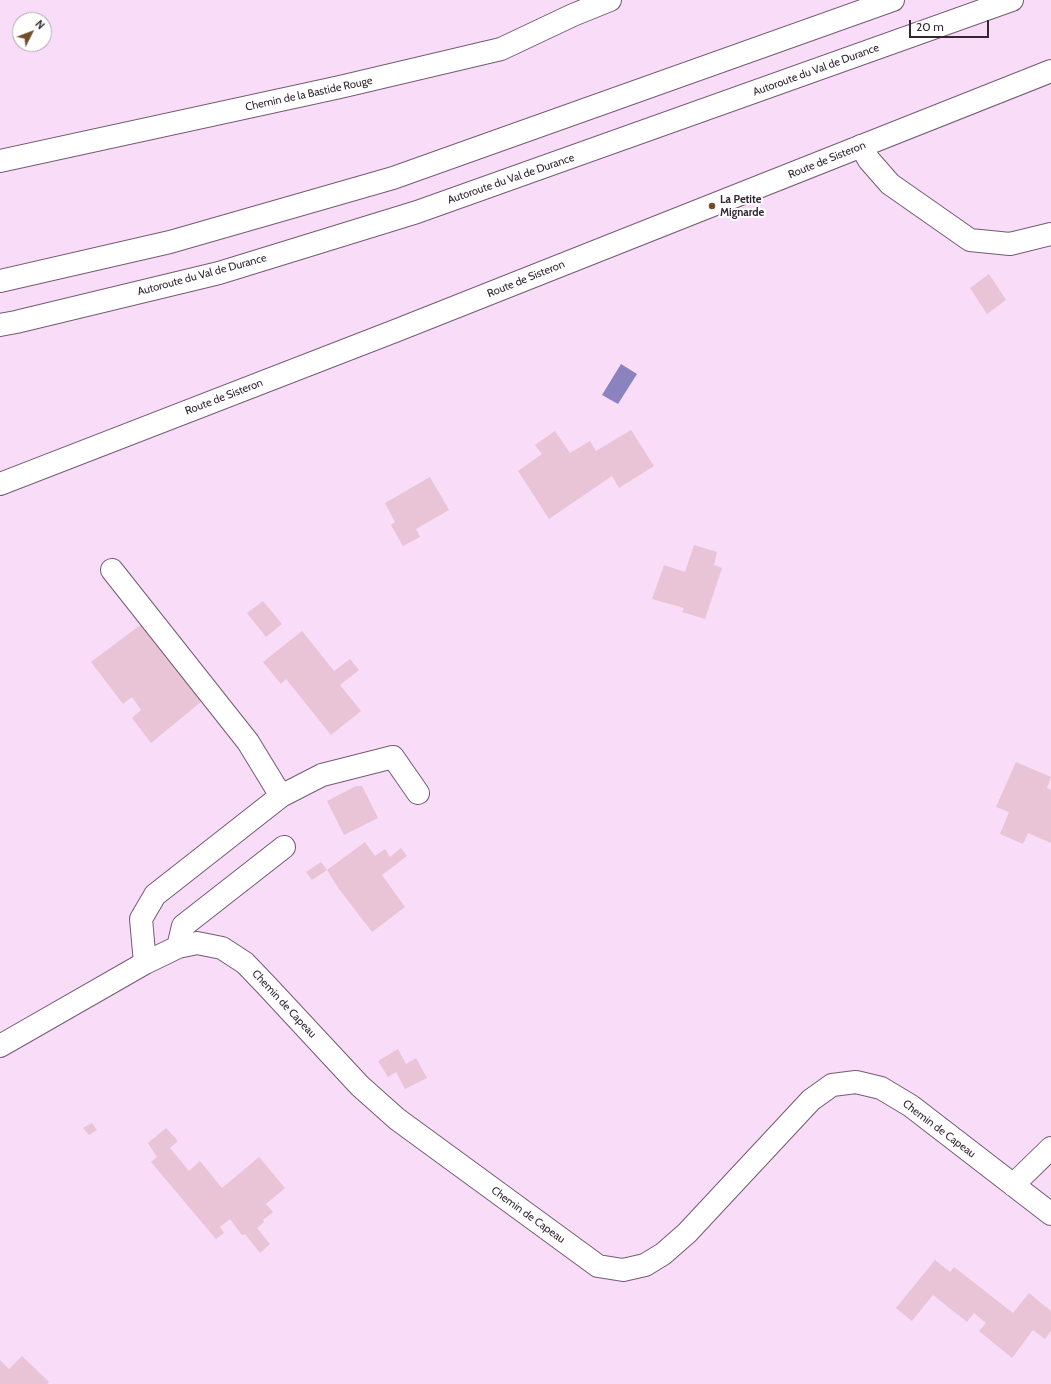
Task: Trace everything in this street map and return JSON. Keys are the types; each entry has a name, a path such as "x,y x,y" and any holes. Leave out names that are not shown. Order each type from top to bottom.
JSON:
{"main road":[{"name":"Chemin de la Bastide Rouge","path":"0,161 340,87 501,50 573,15 610,0"},
{"path":"0,281 170,242 393,178 893,0"},
{"name":"Autoroute du Val de Durance","path":"0,325 219,273 417,212 1012,0"},
{"name":"Route de Sisteron","path":"0,484 395,331 1051,71"},
{"path":"861,146 869,160 890,184 970,240 1010,244 1051,234"},
{"path":"112,570 248,742 281,796"},
{"path":"145,963 141,919 155,895 281,796 322,775 393,757 418,793"},
{"path":"178,947 183,926 284,846"},
{"name":"Chemin de Capeau","path":"0,1046 145,963 178,947 197,943 222,948 245,963 360,1086 397,1119 598,1266 624,1270 646,1265 663,1254 687,1233 811,1100 832,1085 856,1082 881,1088 912,1106 1051,1214"},
{"path":"1013,1185 1051,1148"}],"shaded area":[{"path":"621,364 637,374 618,404 602,395"}],"building":[{"path":"989,274 1006,300 987,314 970,288"},
{"path":"631,430 654,466 619,488 612,476 549,519 518,471 542,454 535,445 555,431 570,453 590,441 596,451"},
{"path":"430,477 449,510 416,529 420,537 403,546 391,525 395,522 385,503"},
{"path":"694,545 717,552 714,565 722,568 705,619 682,612 684,608 652,599 664,565 685,572"},
{"path":"263,601 282,624 266,637 247,613"},
{"path":"143,623 202,701 151,743 132,718 141,710 132,697 123,704 91,662"},
{"path":"302,631 334,671 350,659 359,670 340,685 361,711 331,735 286,679 281,684 263,662"},
{"path":"1016,762 1051,777 1047,788 1051,790 1051,843 1028,833 1023,844 1000,834 1009,812 996,807"},
{"path":"356,786 362,786 378,818 344,835 327,801"},
{"path":"365,842 375,856 385,849 390,857 401,848 407,856 382,875 405,907 372,932 339,889 327,870"},
{"path":"321,862 327,870 312,880 306,872"},
{"path":"398,1049 406,1064 416,1058 427,1078 405,1089 396,1072 388,1077 378,1061"},
{"path":"92,1123 97,1130 89,1135 83,1128"},
{"path":"166,1128 178,1141 170,1148 189,1171 200,1161 222,1188 259,1157 285,1188 266,1204 273,1212 263,1220 264,1222 257,1228 270,1244 260,1253 245,1234 242,1235 230,1219 220,1227 224,1233 216,1239 151,1162 157,1157 148,1143"},
{"path":"935,1260 950,1272 954,1267 1013,1313 1029,1293 1051,1311 1051,1331 1045,1339 1033,1330 1012,1358 979,1331 986,1323 974,1313 967,1322 933,1295 912,1321 896,1308"},
{"path":"22,1356 49,1382 47,1384 0,1384 0,1360 9,1369"}],"place":[{"name":"La Petite Mignarde","path":"712,206"}]}
